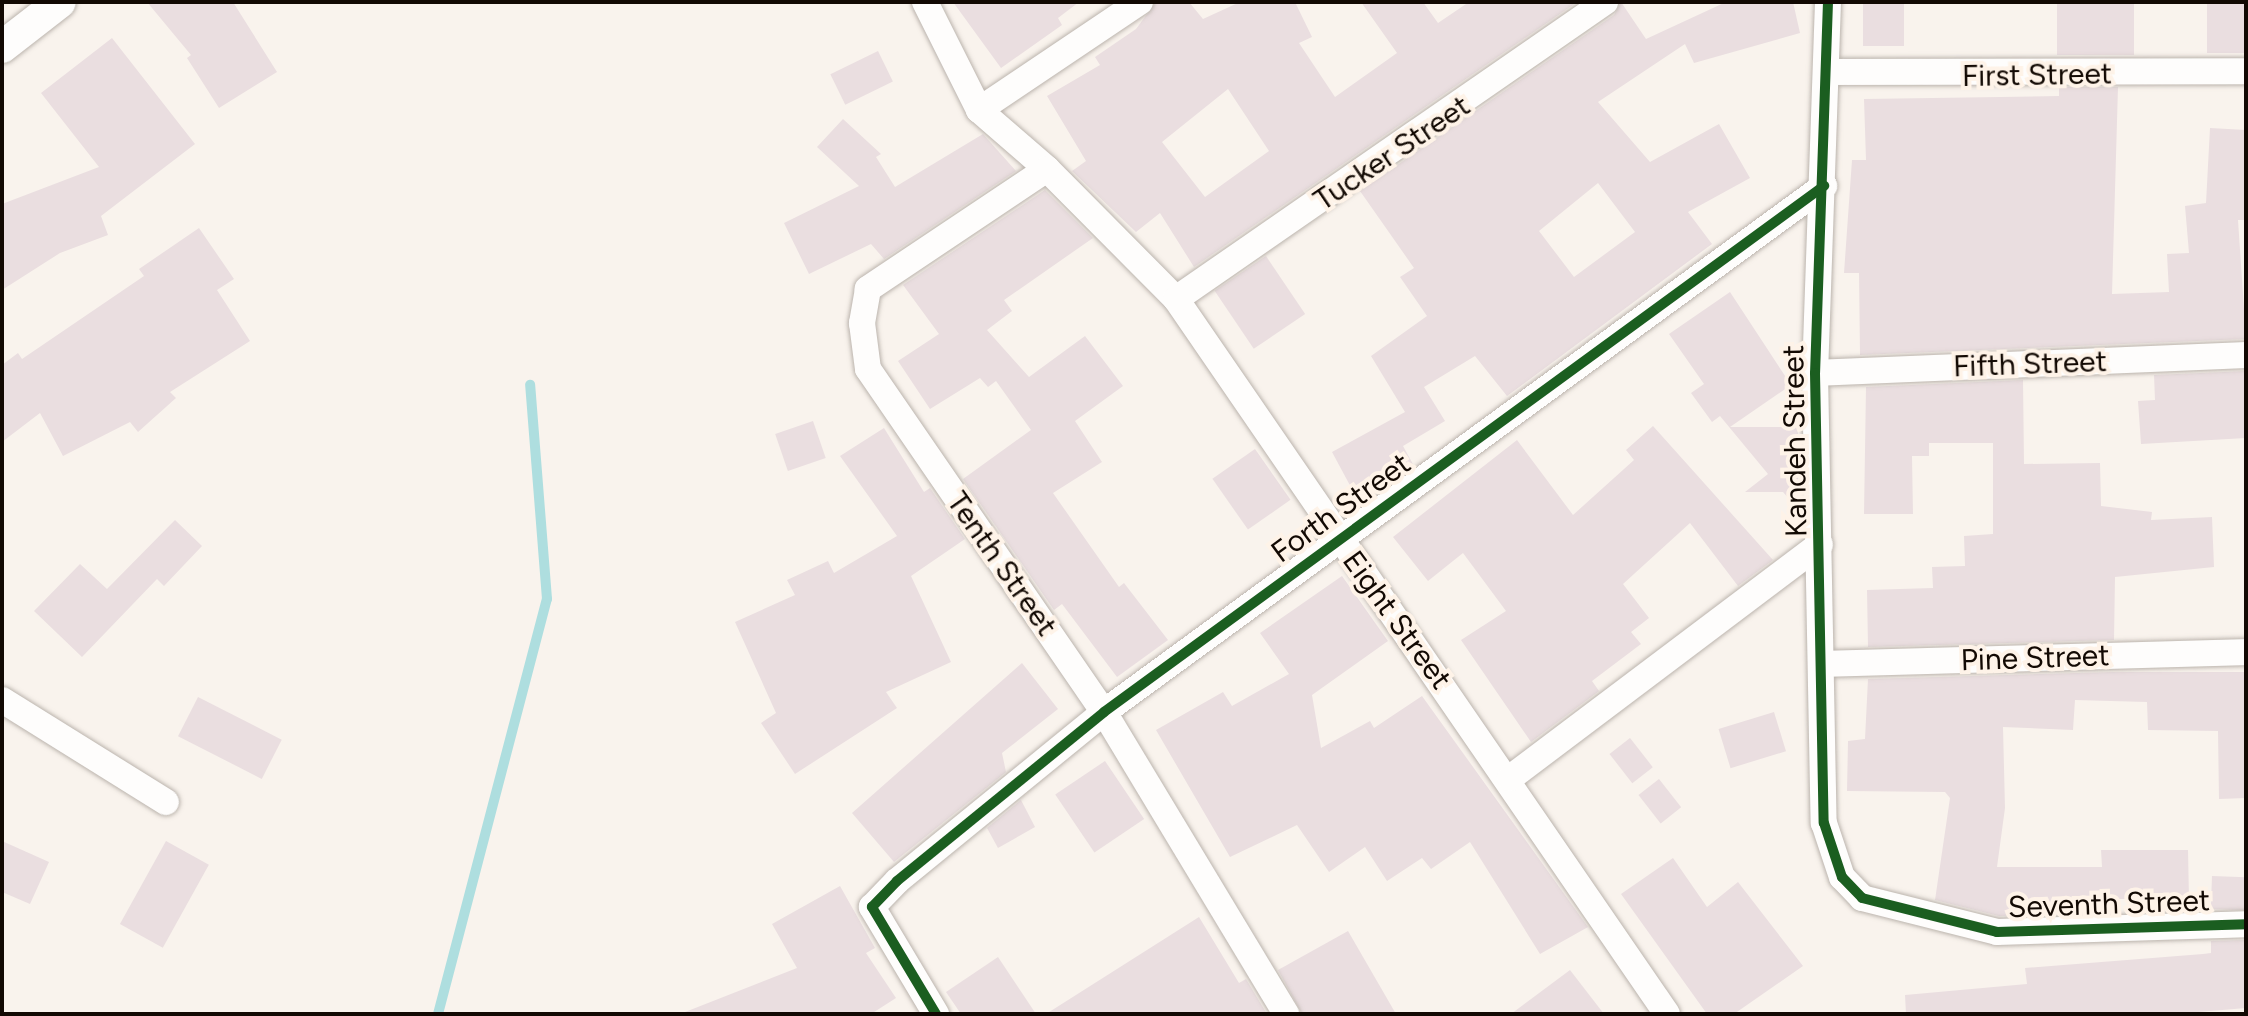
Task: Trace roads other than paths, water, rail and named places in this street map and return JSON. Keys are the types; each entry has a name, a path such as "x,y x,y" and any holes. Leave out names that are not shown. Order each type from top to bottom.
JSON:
{"street":[{"path":"2,47 60,2"},
{"path":"925,2 979,110 1140,2"},
{"name":"Tucker Street","path":"1176,299 1605,2"},
{"name":"Kandeh Street","path":"1828,2 1824,186 1815,373 1824,664 1824,823 1842,877"},
{"name":"First Street","path":"1827,72 2246,71"},
{"name":"Eight Street","path":"979,110 1047,169 1176,299 1338,539 1510,778 1667,1014"},
{"name":"Tenth Street","path":"1047,169 868,289 862,323 868,369 1104,712 1286,1014"},
{"name":"Forth Street","path":"936,1014 872,907 897,881 1104,712 1824,186"},
{"name":"Fifth Street","path":"1815,373 2246,355"},
{"path":"1510,778 1820,544"},
{"name":"Pine Street","path":"1824,664 2246,652"},
{"path":"2,700 166,802"},
{"name":"Seventh Street","path":"1842,877 1862,898 1997,932 2246,924"}],"waterway":[{"path":"438,1014 547,599 530,385"}]}
